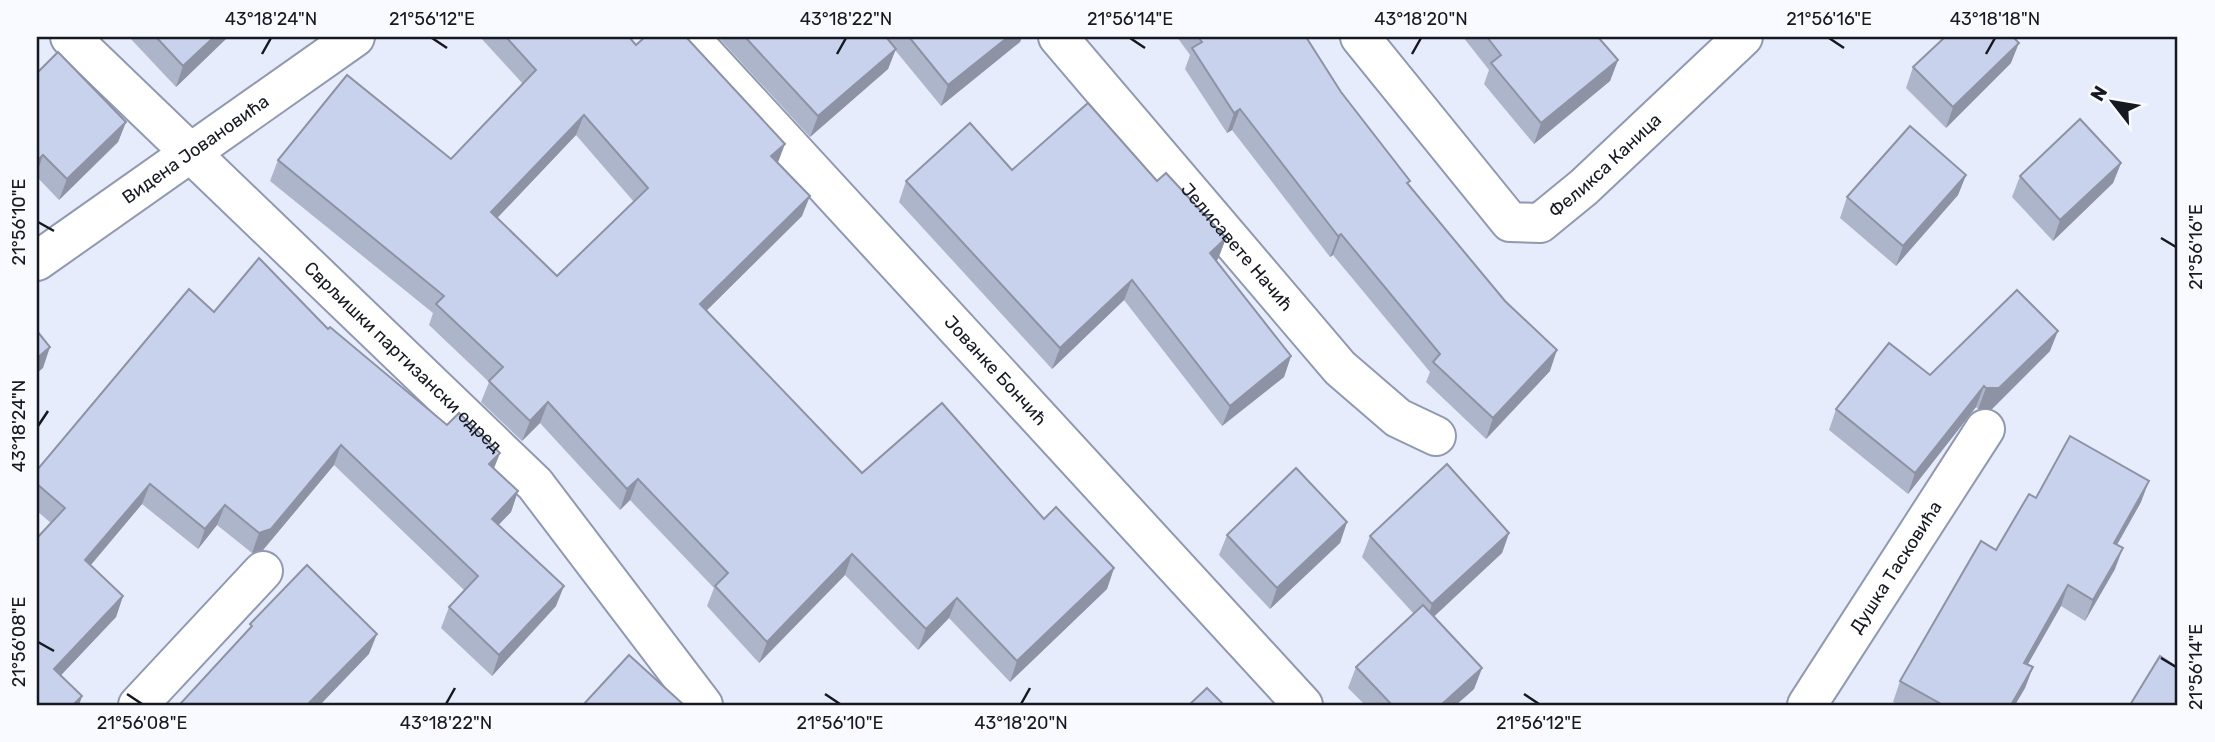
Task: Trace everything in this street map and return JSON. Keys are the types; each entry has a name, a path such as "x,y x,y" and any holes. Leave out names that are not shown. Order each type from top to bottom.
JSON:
{"street":[{"name":"Сврљишки партизански одред","path":"70,37 535,484 703,705"},
{"name":"Видена Јовановића","path":"37,261 355,37"},
{"name":"Јованке Бончић","path":"689,37 1303,705"},
{"name":"Јелисавете Начић","path":"1058,37 1340,368 1398,418 1436,436"},
{"name":"Феликса Каница","path":"1360,37 1510,222 1540,223 1584,187 1742,37"},
{"name":"Душка Тасковића","path":"1807,705 1985,429"},
{"path":"138,705 263,571"}],"building":[{"path":"156,37 214,37 183,66"},
{"path":"506,37 629,37 636,45 645,37 686,37 785,144 771,156 810,196 700,304 862,473 942,403 1044,519 1056,507 1114,568 1017,661 957,598 926,629 852,554 767,642 715,586 728,573 638,479 627,489 548,402 530,421 489,381 503,367 436,304 444,296 278,160 347,75 451,159 536,70","holes":["584,115 648,188 557,276 491,212"]},
{"path":"745,37 886,37 896,49 818,116"},
{"path":"909,37 1008,37 948,85"},
{"path":"1198,37 1306,37 1341,92 1410,181 1407,183 1505,301 1557,350 1493,418 1433,362 1440,354 1341,234 1338,236 1240,109 1234,113 1192,48 1202,42"},
{"path":"1487,37 1598,37 1618,60 1541,123 1491,63 1501,55"},
{"path":"1945,37 2013,37 2019,43 1953,107 1913,67"},
{"path":"58,52 126,122 67,179 43,155 37,161 37,73"},
{"path":"1088,103 1157,181 1166,173 1226,238 1210,253 1291,356 1230,406 1132,280 1060,348 906,181 970,123 1012,170"},
{"path":"2080,119 2121,163 2060,220 2020,176"},
{"path":"1910,126 1966,175 1903,246 1847,197"},
{"path":"259,258 328,329 330,327 447,425 459,413 500,453 489,464 518,491 492,519 564,586 499,655 449,607 478,576 341,445 271,529 259,533 225,505 205,529 150,484 85,560 123,596 54,669 82,696 73,705 37,705 37,538 65,508 37,484 37,470 189,289 214,312"},
{"path":"2017,290 2058,331 1999,388 1984,386 1915,473 1836,409 1889,343 1930,375"},
{"path":"37,331 50,347 37,358"},
{"path":"2070,436 2149,481 2114,543 2123,548 2093,600 2068,585 2024,663 2033,667 2011,705 1943,705 1900,681 1981,541 1996,550 2029,494 2036,498"},
{"path":"1447,464 1509,533 1432,604 1370,536"},
{"path":"1296,468 1347,522 1277,588 1227,535"},
{"path":"307,565 377,634 307,705 181,703 252,626 250,624"},
{"path":"1423,605 1482,668 1441,705 1392,705 1356,667"},
{"path":"629,655 684,705 583,705"},
{"path":"2160,656 2178,668 2178,705 2130,705"},
{"path":"1207,688 1224,705 1189,705"}]}
